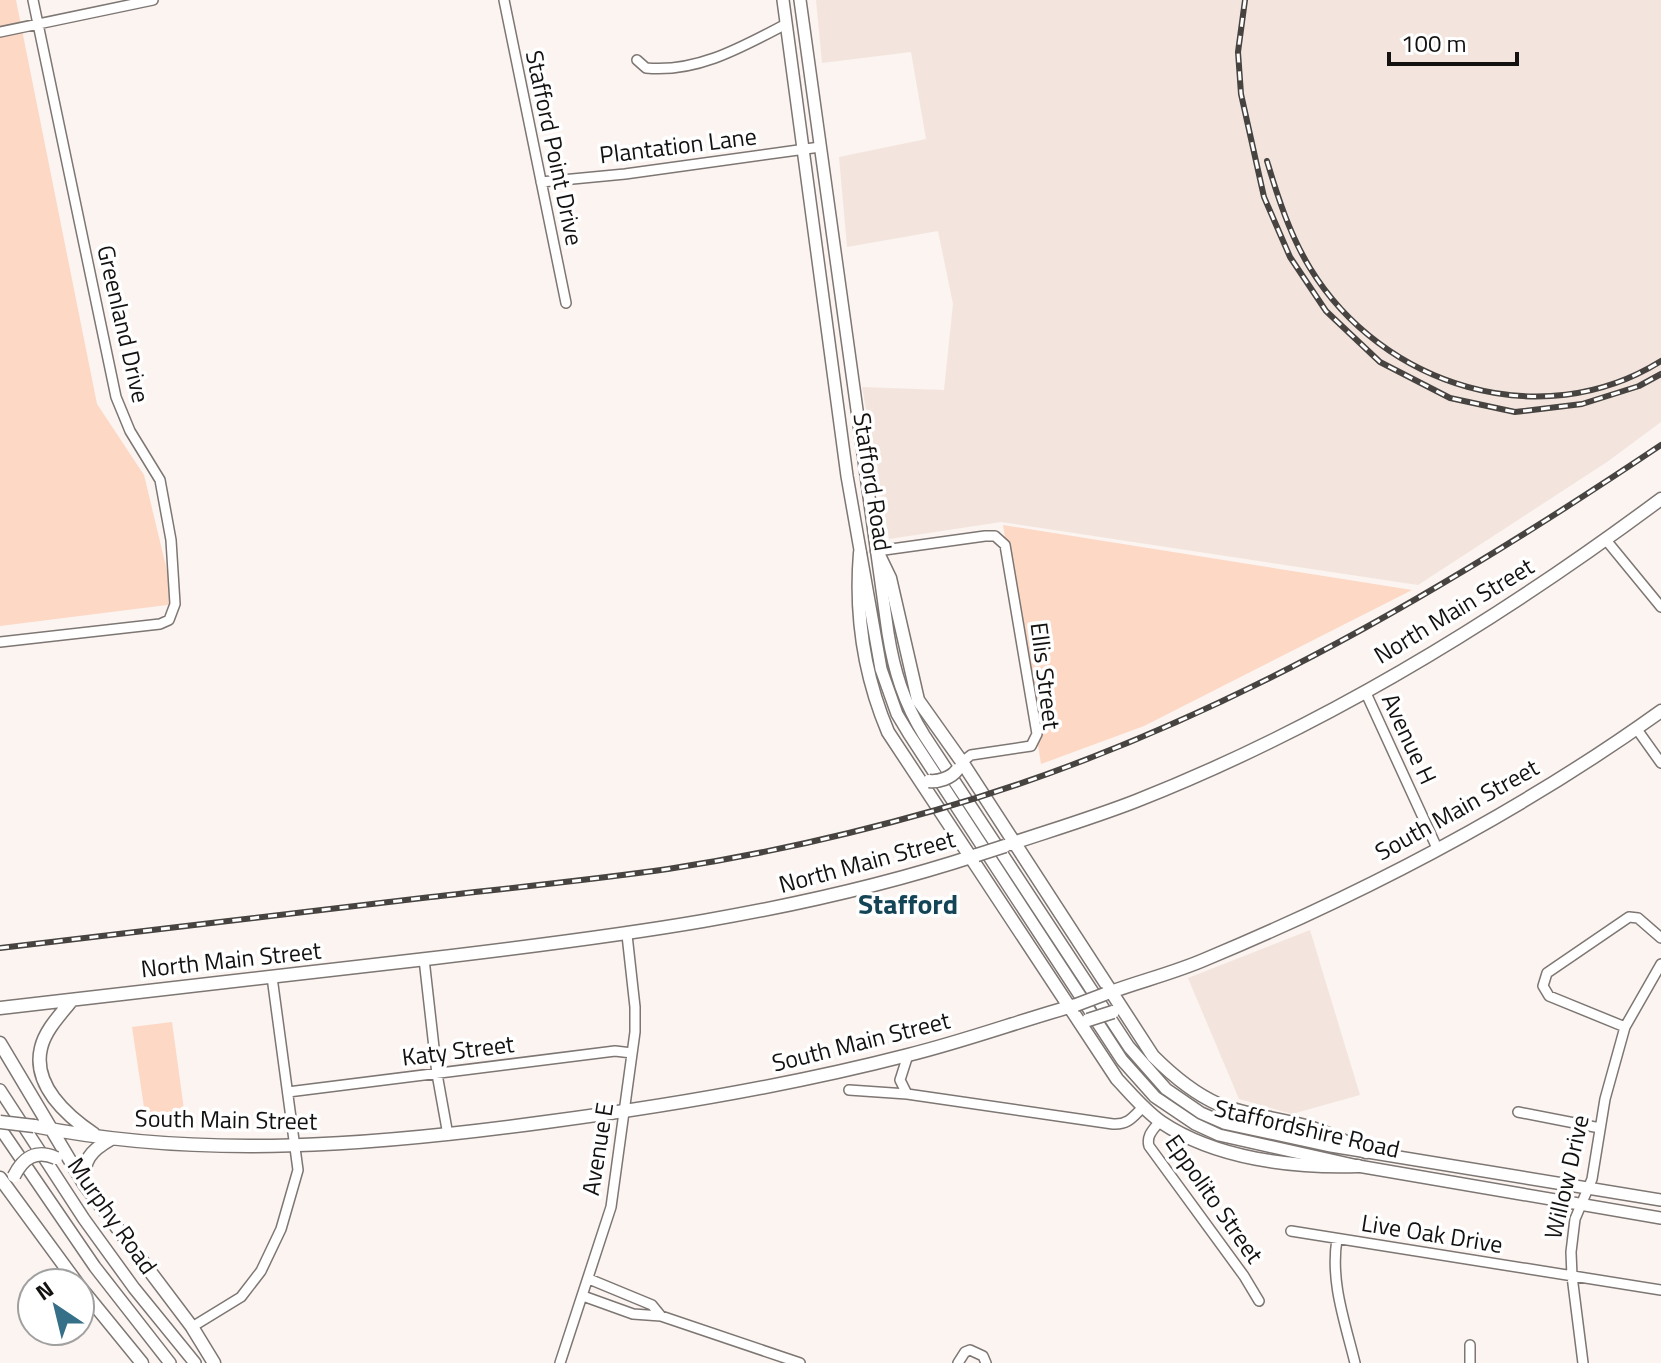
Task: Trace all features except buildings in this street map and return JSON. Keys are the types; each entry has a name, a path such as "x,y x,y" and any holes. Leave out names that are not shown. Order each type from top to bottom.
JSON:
{"highway":[{"name":"North Main Street","path":"0,1008 627,935 789,906 973,856 1169,787 1288,731 1461,635 1606,540 1661,499"},
{"path":"877,551 890,578 918,700 1010,844 1153,1056 1198,1094 1237,1111 1338,1137 1366,1152"},
{"path":"860,553 859,622 876,703 888,732 924,780 1086,1026 1117,1079 1160,1121 1179,1133 1232,1153 1323,1167 1358,1166"},
{"name":"South Main Street","path":"0,1125 34,1126 111,1139 297,1146 448,1135 744,1093 908,1055 1072,1006 1202,961 1283,925 1437,848 1569,773 1661,711"},
{"path":"924,780 936,782 953,776 960,766"},
{"path":"72,1000 45,1037 40,1050 40,1065 52,1095 97,1136"},
{"path":"1086,1026 1113,1012 1126,1017"},
{"path":"0,1043 82,1180 192,1327 214,1363"},
{"path":"82,1180 88,1156 111,1139"},
{"path":"12,1194 14,1176 23,1160 31,1155 56,1158 82,1180"},
{"path":"0,1178 65,1267"},
{"path":"96,1307 142,1363"}],"main road":[{"name":"Stafford Road","path":"783,0 847,474 881,669 897,714 1042,925"},
{"name":"Stafford Road","path":"800,0 892,657 905,701 924,735 1042,925"},
{"name":"Staffordshire Road","path":"1042,925 1140,1062 1182,1102 1224,1123 1366,1152 1661,1200"},
{"name":"Staffordshire Road","path":"1042,925 1122,1060 1138,1080 1173,1110 1219,1135 1358,1166 1661,1218"},
{"name":"Murphy Road","path":"0,1090 84,1219 134,1288 195,1363"},
{"name":"Murphy Road","path":"0,1125 95,1267 170,1363"}],"street":[{"name":"Greenland Drive","path":"0,642 160,624 169,620 175,604 171,540 160,480 130,431 116,397 33,0"},
{"path":"0,32 153,0"},
{"name":"Stafford Point Drive","path":"504,0 566,303"},
{"path":"637,60 646,68 686,67 722,56 786,24"},
{"name":"Plantation Lane","path":"541,182 625,174 820,147"},
{"name":"Ellis Street","path":"877,551 995,536 1002,540 1008,552 1037,734 1031,746 971,755 960,766"},
{"path":"1606,540 1661,607"},
{"name":"Avenue H","path":"1365,691 1437,848"},
{"path":"1636,728 1661,763"},
{"path":"1625,1027 1549,996 1543,986 1547,973 1629,917 1638,918 1661,938"},
{"name":"Avenue E","path":"560,1363 611,1207 636,1016 627,935"},
{"path":"424,959 437,1074 448,1135"},
{"name":"Willow Drive","path":"1583,1363 1572,1276 1575,1219 1592,1179 1612,1069 1625,1027 1661,964"},
{"path":"192,1327 241,1297 261,1271 281,1229 296,1178 299,1164 297,1146 272,977"},
{"name":"Katy Street","path":"288,1092 615,1051 632,1053"},
{"path":"907,1094 900,1080 908,1055"},
{"path":"849,1090 907,1094 1113,1124 1129,1121 1143,1107"},
{"path":"1518,1112 1600,1128"},
{"name":"Eppolito Street","path":"1160,1121 1150,1133 1149,1146 1259,1301"},
{"name":"Live Oak Drive","path":"1291,1231 1661,1290"},
{"path":"1337,1239 1334,1262 1336,1287 1355,1363"},
{"path":"589,1279 652,1305 661,1316"},
{"path":"583,1296 633,1314 661,1316 800,1363"},
{"path":"1470,1345 1470,1363"},
{"path":"958,1363 970,1350 983,1356 986,1363"}],"shaded area":[{"path":"0,0 16,0 97,404 144,475 175,604 0,626"},
{"path":"816,0 1661,0 1661,422 1607,462 1418,585 1001,522 889,539 862,387 944,390 953,304 938,231 847,247 839,157 926,139 911,52 822,63"},
{"path":"1003,525 1412,590 1144,726 1041,764"},
{"path":"1310,930 1360,1095 1292,1114 1239,1099 1188,978"},
{"path":"172,1022 185,1117 145,1114 132,1027"}],"railway":[{"path":"1245,0 1238,52 1241,94 1264,197 1290,257 1326,311 1380,362 1450,398 1515,412 1582,404 1639,386 1661,374"},
{"path":"1267,161 1280,202 1310,268 1341,309 1378,343 1421,369 1468,387 1516,396 1566,395 1614,383 1661,361"},
{"path":"0,948 668,869 803,844 936,810 1033,779 1129,743 1313,656 1490,555 1661,445"}],"district":[{"name":"Stafford","path":"908,904"}]}
